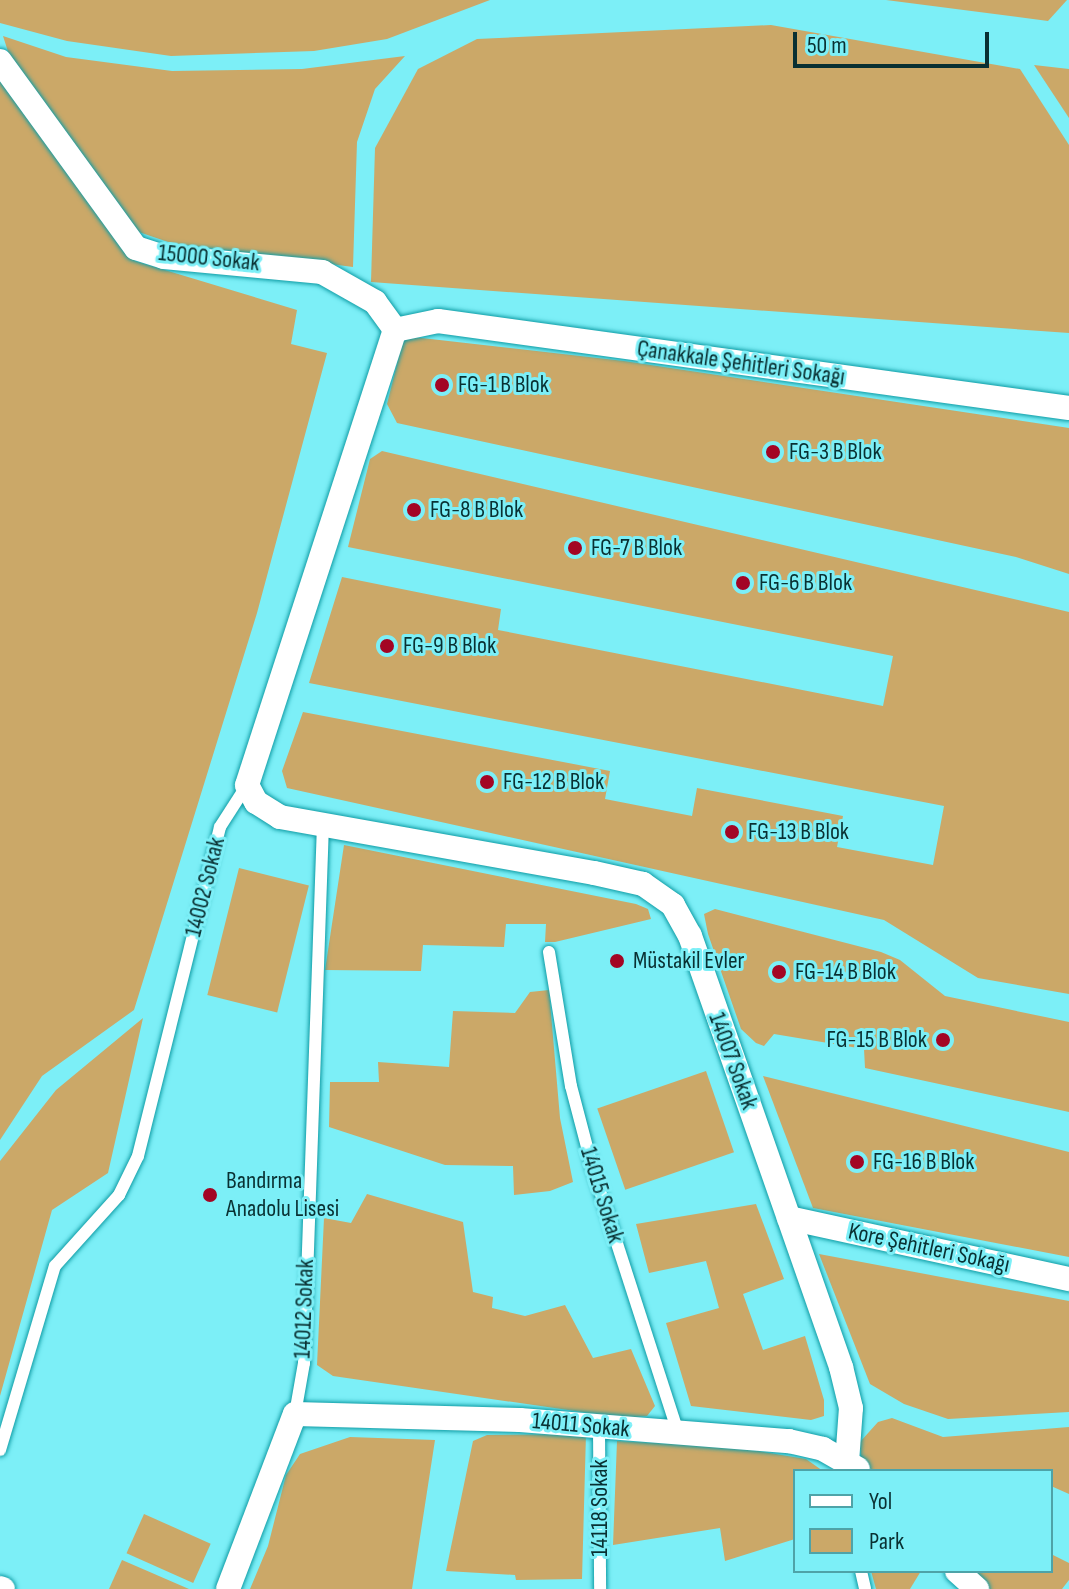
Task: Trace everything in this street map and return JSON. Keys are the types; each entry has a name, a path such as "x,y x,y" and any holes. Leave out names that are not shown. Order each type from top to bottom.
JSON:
{"street":[{"name":"15000 Sokak","path":"0,61 136,248 164,257 322,272 375,302 404,326"},
{"name":"Çanakkale Şehitleri Sokağı","path":"404,326 438,321 1069,408"},
{"name":"14002 Sokak","path":"247,785 404,326"},
{"name":"14007 Sokak","path":"247,785 264,809 323,825 594,873 643,884 666,899 690,936 848,1392 851,1468"},
{"name":"Kore Şehitleri Sokağı","path":"789,1218 1069,1279"},
{"name":"14011 Sokak","path":"295,1414 504,1419 806,1444 851,1468"},
{"name":"14012 Sokak","path":"228,1589 295,1414"},
{"path":"959,1573 977,1589"}],"lane":[{"name":"14002 Sokak","path":"0,1450 55,1266 119,1195 138,1156 220,827 247,785"},
{"name":"14012 Sokak","path":"295,1414 304,1363 323,825"},
{"name":"14015 Sokak","path":"549,952 585,1139 678,1433"},
{"name":"14118 Sokak","path":"599,1428 600,1589"}],"green space":[{"path":"0,0 490,0 387,39 314,51 171,56 67,41 0,23"},
{"path":"886,0 1067,0 1048,21"},
{"path":"771,25 1020,69 1069,145 1069,333 371,282 375,148 418,69 477,39"},
{"path":"3,36 66,57 172,71 302,69 405,56 375,89 357,142 353,267 171,243 127,228 13,67"},
{"path":"1034,65 1069,69 1069,118"},
{"path":"0,81 135,261 297,310 291,344 327,353 257,613 134,1010 42,1076 0,1140"},
{"path":"404,336 624,361 1069,428 1069,574 1016,557 397,423 387,404"},
{"path":"382,451 1069,612 1069,994 978,978 884,920 287,788 282,771 303,712 610,771 605,799 692,816 697,788 843,816 837,847 933,865 944,806 309,683 342,577 501,609 498,630 883,706 893,656 348,547 370,459"},
{"path":"344,845 636,904 648,909 651,919 555,942 545,942 546,924 506,924 504,947 423,945 421,971 325,970"},
{"path":"239,868 309,885 277,1013 207,995"},
{"path":"715,909 881,952 900,960 945,996 1069,1022 1069,1112 865,1068 864,1049 774,1034 764,1046 756,1043 741,1029 708,934 704,914"},
{"path":"549,990 560,1118 573,1182 550,1191 514,1195 513,1166 445,1165 329,1127 330,1082 379,1082 378,1062 449,1067 453,1011 515,1013 530,992"},
{"path":"143,1018 108,1173 52,1210 0,1396 0,1161 56,1090"},
{"path":"706,1071 734,1152 625,1190 597,1108"},
{"path":"763,1076 1069,1152 1069,1257 813,1208"},
{"path":"367,1194 463,1222 473,1292 493,1297 492,1308 525,1316 565,1305 593,1358 631,1349 655,1406 647,1416 623,1418 333,1376 317,1365 324,1218 351,1223"},
{"path":"756,1204 784,1279 743,1294 763,1350 805,1336 824,1400 824,1416 811,1420 691,1406 666,1323 719,1308 706,1261 649,1273 636,1224"},
{"path":"819,1254 1069,1301 1069,1412 948,1419 904,1404 870,1384"},
{"path":"892,1418 943,1437 1069,1427 1069,1494 1053,1487 1053,1469 869,1469 861,1457 860,1442 878,1422"},
{"path":"586,1434 582,1579 516,1580 515,1575 446,1571 473,1441 487,1435"},
{"path":"350,1437 435,1440 412,1589 250,1589 268,1546 286,1475 300,1454"},
{"path":"617,1441 733,1447 806,1459 820,1469 793,1469 793,1540 725,1561 720,1528 613,1545"},
{"path":"144,1514 211,1544 193,1583 127,1553"},
{"path":"1053,1555 1069,1563 1069,1580 1062,1589 986,1589 968,1573 1053,1573"},
{"path":"122,1560 189,1589 109,1589"},
{"path":"872,1573 920,1573 910,1589 876,1589"}],"place":[{"name":"FG-1 B Blok","path":"442,385"},
{"name":"FG-3 B Blok","path":"773,452"},
{"name":"FG-8 B Blok","path":"414,510"},
{"name":"FG-7 B Blok","path":"575,548"},
{"name":"FG-6 B Blok","path":"743,583"},
{"name":"FG-9 B Blok","path":"387,646"},
{"name":"FG-12 B Blok","path":"487,782"},
{"name":"FG-13 B Blok","path":"732,832"},
{"name":"Müstakil Evler","path":"617,961"},
{"name":"FG-14 B Blok","path":"779,972"},
{"name":"FG-15 B Blok","path":"943,1040"},
{"name":"FG-16 B Blok","path":"857,1162"},
{"name":"Bandırma Anadolu Lisesi","path":"210,1195"}]}
